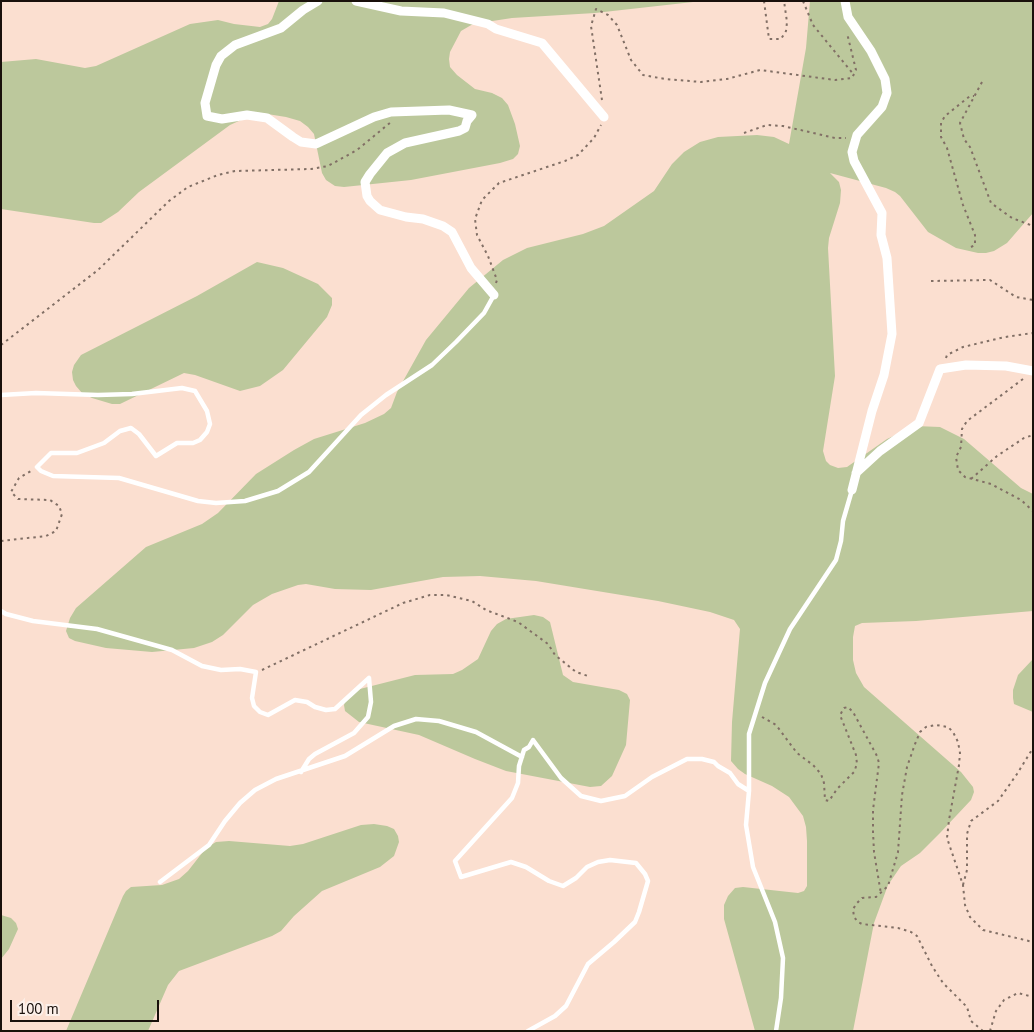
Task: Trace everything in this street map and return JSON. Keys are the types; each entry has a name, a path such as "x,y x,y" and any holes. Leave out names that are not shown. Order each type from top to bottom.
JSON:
{"street":[{"path":"318,1 303,10 281,28 235,45 221,56 216,65 205,103 207,116 222,119 247,115 267,118 301,142 316,144 374,117 391,112 449,110 472,115 467,120 465,128 459,131 404,143 387,153 365,182 367,196 380,210 406,218 423,219 443,226 452,232 471,268 494,295"},
{"path":"356,1 401,11 444,13 488,24 496,29 542,43 604,117"},
{"path":"845,1 848,17 871,50 885,79 887,93 882,107 856,138 852,152 854,161 882,213 881,235 887,258 892,334 884,375 872,411 852,490"},
{"path":"856,474 880,451 919,423 940,369 966,365 1006,366 1029,374"}],"lane":[{"path":"1,395 36,393 132,394 182,388 195,391 207,411 210,424 207,432 200,440 194,443 177,443 156,456 139,434 131,428 120,431 104,443 77,453 51,453 37,467 41,471 53,476 119,478 198,501 216,503 245,501 278,491 309,472 361,415 386,395 432,365 484,313 494,295"},
{"path":"776,1031 781,998 782,958 775,922 753,867 746,825 749,791 749,734 754,713 765,683 790,629 836,560 841,541 843,521 852,490"},
{"path":"1,611 33,621 97,629 172,650 202,666 221,670 240,669 256,672 252,698 254,706 260,712 268,715 295,700 307,702 315,707 326,710 335,709 368,678 371,702 368,717 354,733 315,754 301,772"},
{"path":"160,882 209,845 225,820 255,790 276,779 345,756 394,726 416,719 438,721 476,732 522,757"},
{"path":"528,1031 554,1016 566,1006 588,964 635,922 640,912 648,881 646,874 636,863 610,860 586,867 576,878 563,886 549,881 526,867 510,862 461,877 455,861 512,798 518,783 518,766 524,750 529,747 533,740 561,778 581,796 601,801 624,796 652,777 687,759 702,759 714,762 730,773 738,784 749,791"}],"path":[{"path":"764,1 766,28 769,39 781,39 786,31 787,22 784,1"},
{"path":"802,1 813,25 854,75"},
{"path":"494,295 497,280 488,256 477,235 475,219 482,200 499,183 578,155 599,131 604,117 591,26 596,9 608,15 617,25 631,60 643,75 701,82 727,80 760,70 835,80 852,78 856,70 846,27 848,17"},
{"path":"982,82 960,123 964,139 970,147 991,202 1012,218 1033,226"},
{"path":"971,248 975,245 976,235 962,205 947,148 941,137 941,123 945,116 970,96 974,96"},
{"path":"1,345 98,270 169,201 188,187 218,175 235,171 311,169 328,166 357,150 391,122"},
{"path":"744,133 767,125 783,126 834,138 856,138"},
{"path":"931,281 990,280 1016,296 1033,300"},
{"path":"940,369 947,355 963,347 1033,332"},
{"path":"1029,374 966,421 962,429 961,447 956,457 958,470 965,478 991,484 1021,500 1033,511"},
{"path":"971,479 997,456 1024,438 1033,435"},
{"path":"1,541 46,536 56,531 62,514 59,506 50,500 18,499 12,492 20,478 37,467"},
{"path":"256,672 402,603 430,595 446,595 472,601 486,610 518,622 548,644 555,655 576,672 588,676"},
{"path":"754,713 776,725 797,753 813,765 824,783 825,800 829,800 854,772 857,764 856,755 840,715 844,708 848,707 853,712 879,763 873,832 874,852 881,894"},
{"path":"983,1031 971,1021 967,1007 943,983 932,966 918,936 898,928 862,924 854,917 854,909 862,898 876,897 888,886 898,852 902,795 907,767 920,732 926,727 936,725 948,727 958,742 960,753 947,838 963,886 965,905 970,917 983,930 1033,942"},
{"path":"963,886 967,870 967,834 970,821 998,801 1033,748"},
{"path":"990,1031 996,1011 1004,1000 1018,993 1033,998"}],"green space":[{"path":"279,1 702,1 595,13 512,18 473,24 461,31 450,52 450,67 475,89 492,93 502,98 508,105 515,124 520,146 518,154 513,159 500,163 411,180 344,187 335,186 326,180 322,173 314,134 308,127 300,121 261,113 230,125 139,192 118,212 101,223 1,209 1,62 36,59 85,68 96,66 190,24 218,20 260,27 268,24 272,19"},
{"path":"810,1 1033,1 1033,213 1007,243 994,251 986,253 956,248 928,232 895,192 830,173 839,182 841,190 840,203 829,238 828,248 835,376 823,451 826,461 838,468 847,467 887,439 915,426 940,427 964,439 1021,488 1033,494 1033,611 916,621 862,623 855,626 853,660 856,673 864,687 961,772 973,787 974,792 971,800 940,833 920,853 901,866 888,885 874,923 853,1031 755,1031 724,919 724,905 728,896 735,888 743,887 798,893 804,891 807,886 807,841 803,816 789,797 772,786 745,774 731,761 732,722 740,629 734,620 710,612 658,601 536,581 480,576 443,577 371,590 335,589 306,584 298,585 272,594 253,605 223,635 212,642 194,648 152,652 106,648 75,641 69,638 66,631 70,618 76,608 146,547 202,524 218,513 256,474 294,450 314,439 365,423 384,414 391,408 397,392 426,340 469,288 503,260 527,248 583,234 604,226 654,191 672,164 684,152 700,142 718,137 757,135 774,137 789,144 806,48"},
{"path":"257,262 283,268 318,284 332,298 332,305 327,317 283,370 260,386 240,391 184,373 120,404 112,404 82,393 76,386 72,372 74,365 81,355 197,296"},
{"path":"534,615 543,617 550,622 563,675 573,682 619,690 627,694 630,700 626,745 612,776 601,786 590,787 506,771 419,735 359,722 345,711 346,698 352,691 415,675 453,674 462,670 478,659 491,631 497,624 506,619"},
{"path":"1033,659 1033,712 1014,704 1013,690 1018,675"},
{"path":"374,824 394,829 399,842 394,856 380,867 322,891 294,916 281,931 272,936 179,971 168,985 148,1031 66,1031 123,896 131,887 162,885 179,879 188,871 206,848 216,842 229,841 290,846 303,844 361,825"},
{"path":"1,915 11,918 16,923 18,929 9,949 1,959"}]}
